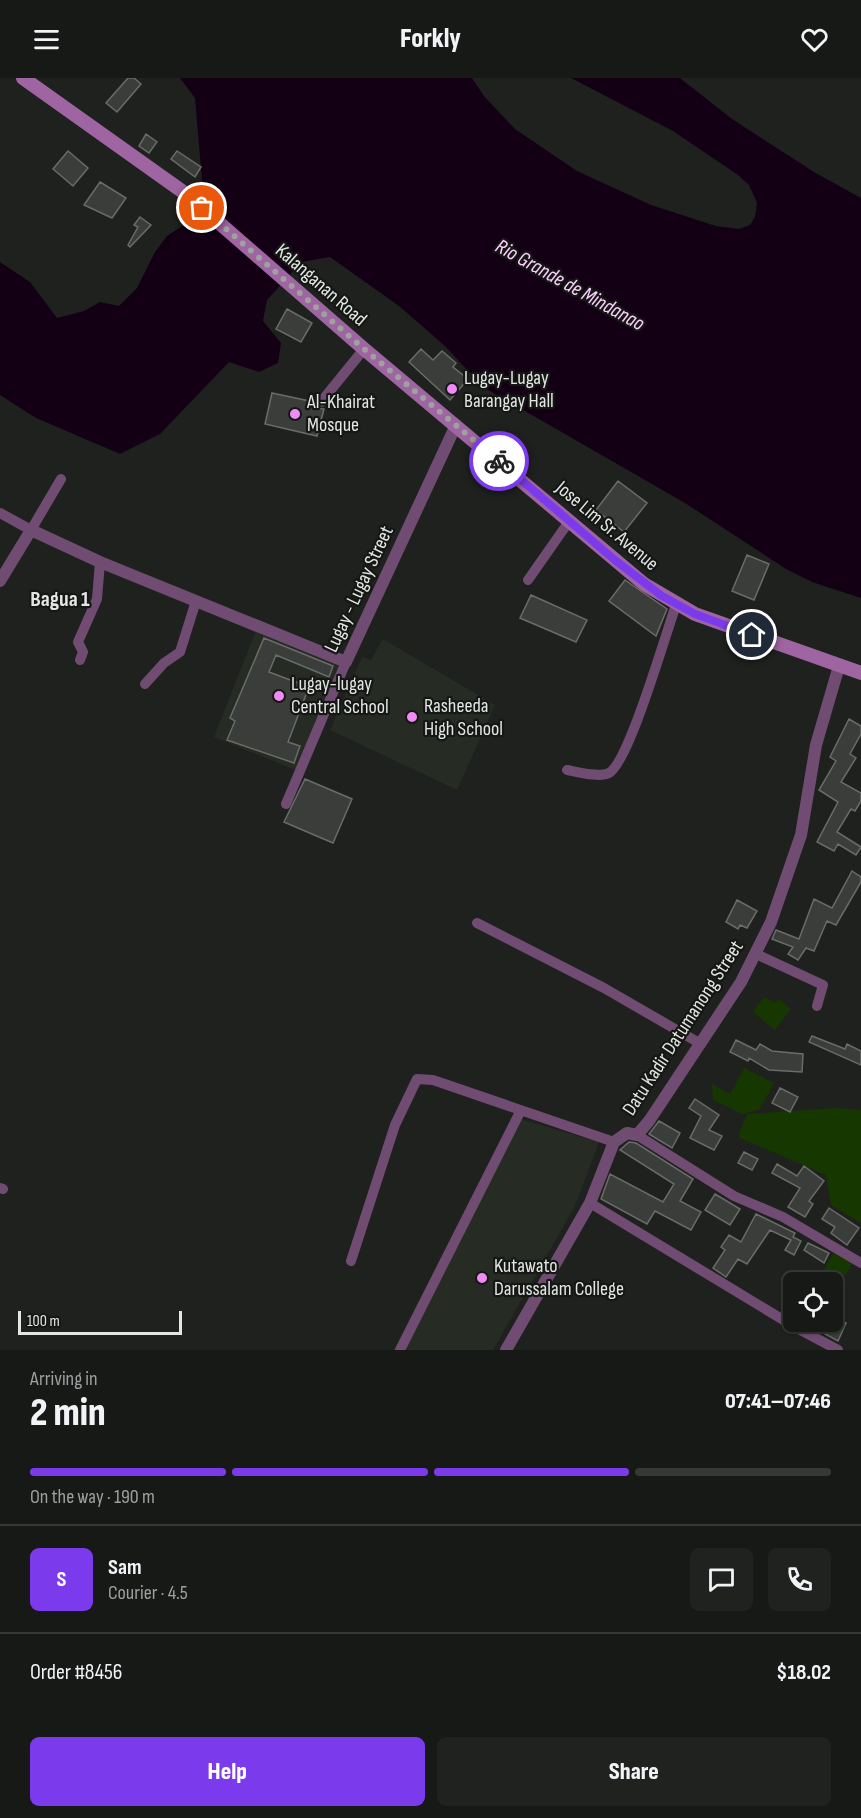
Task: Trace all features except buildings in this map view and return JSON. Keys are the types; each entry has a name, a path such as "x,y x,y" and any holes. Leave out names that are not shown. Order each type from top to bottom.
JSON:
{"main road":[{"name":"Kalanganan Road","path":"23,78 186,194 287,279 364,349"},
{"name":"Jose Lim Sr. Avenue","path":"364,349 635,576 676,605 713,621 861,673"}],"street":[{"path":"321,402 364,349"},
{"name":"Lugay - Lugay Street","path":"286,804 346,662 456,425"},
{"path":"0,581 61,479"},
{"path":"0,513 100,562 346,662"},
{"path":"528,580 570,520"},
{"path":"80,660 83,652 78,642 100,587 100,562"},
{"path":"145,684 164,663 180,652 196,601"},
{"path":"567,770 601,774 613,768 633,732 676,605"},
{"name":"Datu Kadir Datumanong Street","path":"637,1135 701,1044 756,954 771,922 801,835 816,745 839,666"},
{"path":"477,923 604,988 701,1044"},
{"path":"756,954 823,985 817,1006"},
{"path":"351,1261 395,1125 417,1079 433,1080 614,1142"},
{"path":"400,1350 521,1110"},
{"path":"506,1350 590,1203 614,1142 627,1132 637,1135 734,1196 783,1217 861,1263"},
{"path":"590,1203 795,1327 838,1350"}],"shaded area":[{"name":"Lugay-lugay Central School","path":"259,623 345,655 295,770 214,737"},
{"name":"Rasheeda High School","path":"383,639 495,705 457,790 330,730 362,657 371,660"},
{"name":"Kutawato Darussalam College","path":"513,1117 599,1142 575,1206 493,1350 394,1350"}],"green space":[{"path":"764,997 775,1003 779,999 791,1009 775,1030 753,1012"},
{"path":"744,1068 774,1083 759,1110 742,1114 713,1100 712,1084 730,1094"},
{"path":"836,1108 861,1110 861,1223 831,1205 826,1175 738,1137 747,1114"},
{"path":"835,1251 853,1262 845,1276 843,1272 838,1271 822,1272"}],"water":[{"name":"Rio Grande de Mindanao","path":"180,78 472,78 484,96 515,129 577,171 651,205 716,226 739,229 750,225 755,217 757,203 749,185 738,175 673,131 571,78 680,78 732,119 814,172 861,198 861,598 812,582 786,569 685,503 483,387 445,346 399,306 330,257 301,262 267,300 263,321 281,343 278,363 259,372 229,362 160,434 120,454 36,418 0,395 0,262 30,282 57,318 84,311 100,302 119,306 137,288 155,252 167,236 199,215 210,196 202,180 195,98"}],"way so far":[{"path":"202,208 287,279 364,349 499,461"}],"place":[{"name":"Lugay-Lugay Barangay Hall","path":"452,389"},
{"name":"Al-Khairat Mosque","path":"295,414"},
{"name":"Lugay-lugay Central School","path":"279,696"},
{"name":"Rasheeda High School","path":"412,717"},
{"name":"Kutawato Darussalam College","path":"482,1278"}],"district":[{"name":"Bagua 1","path":"60,599"}],"route":[{"path":"499,461 644,584 676,605 695,614 752,635"}]}
